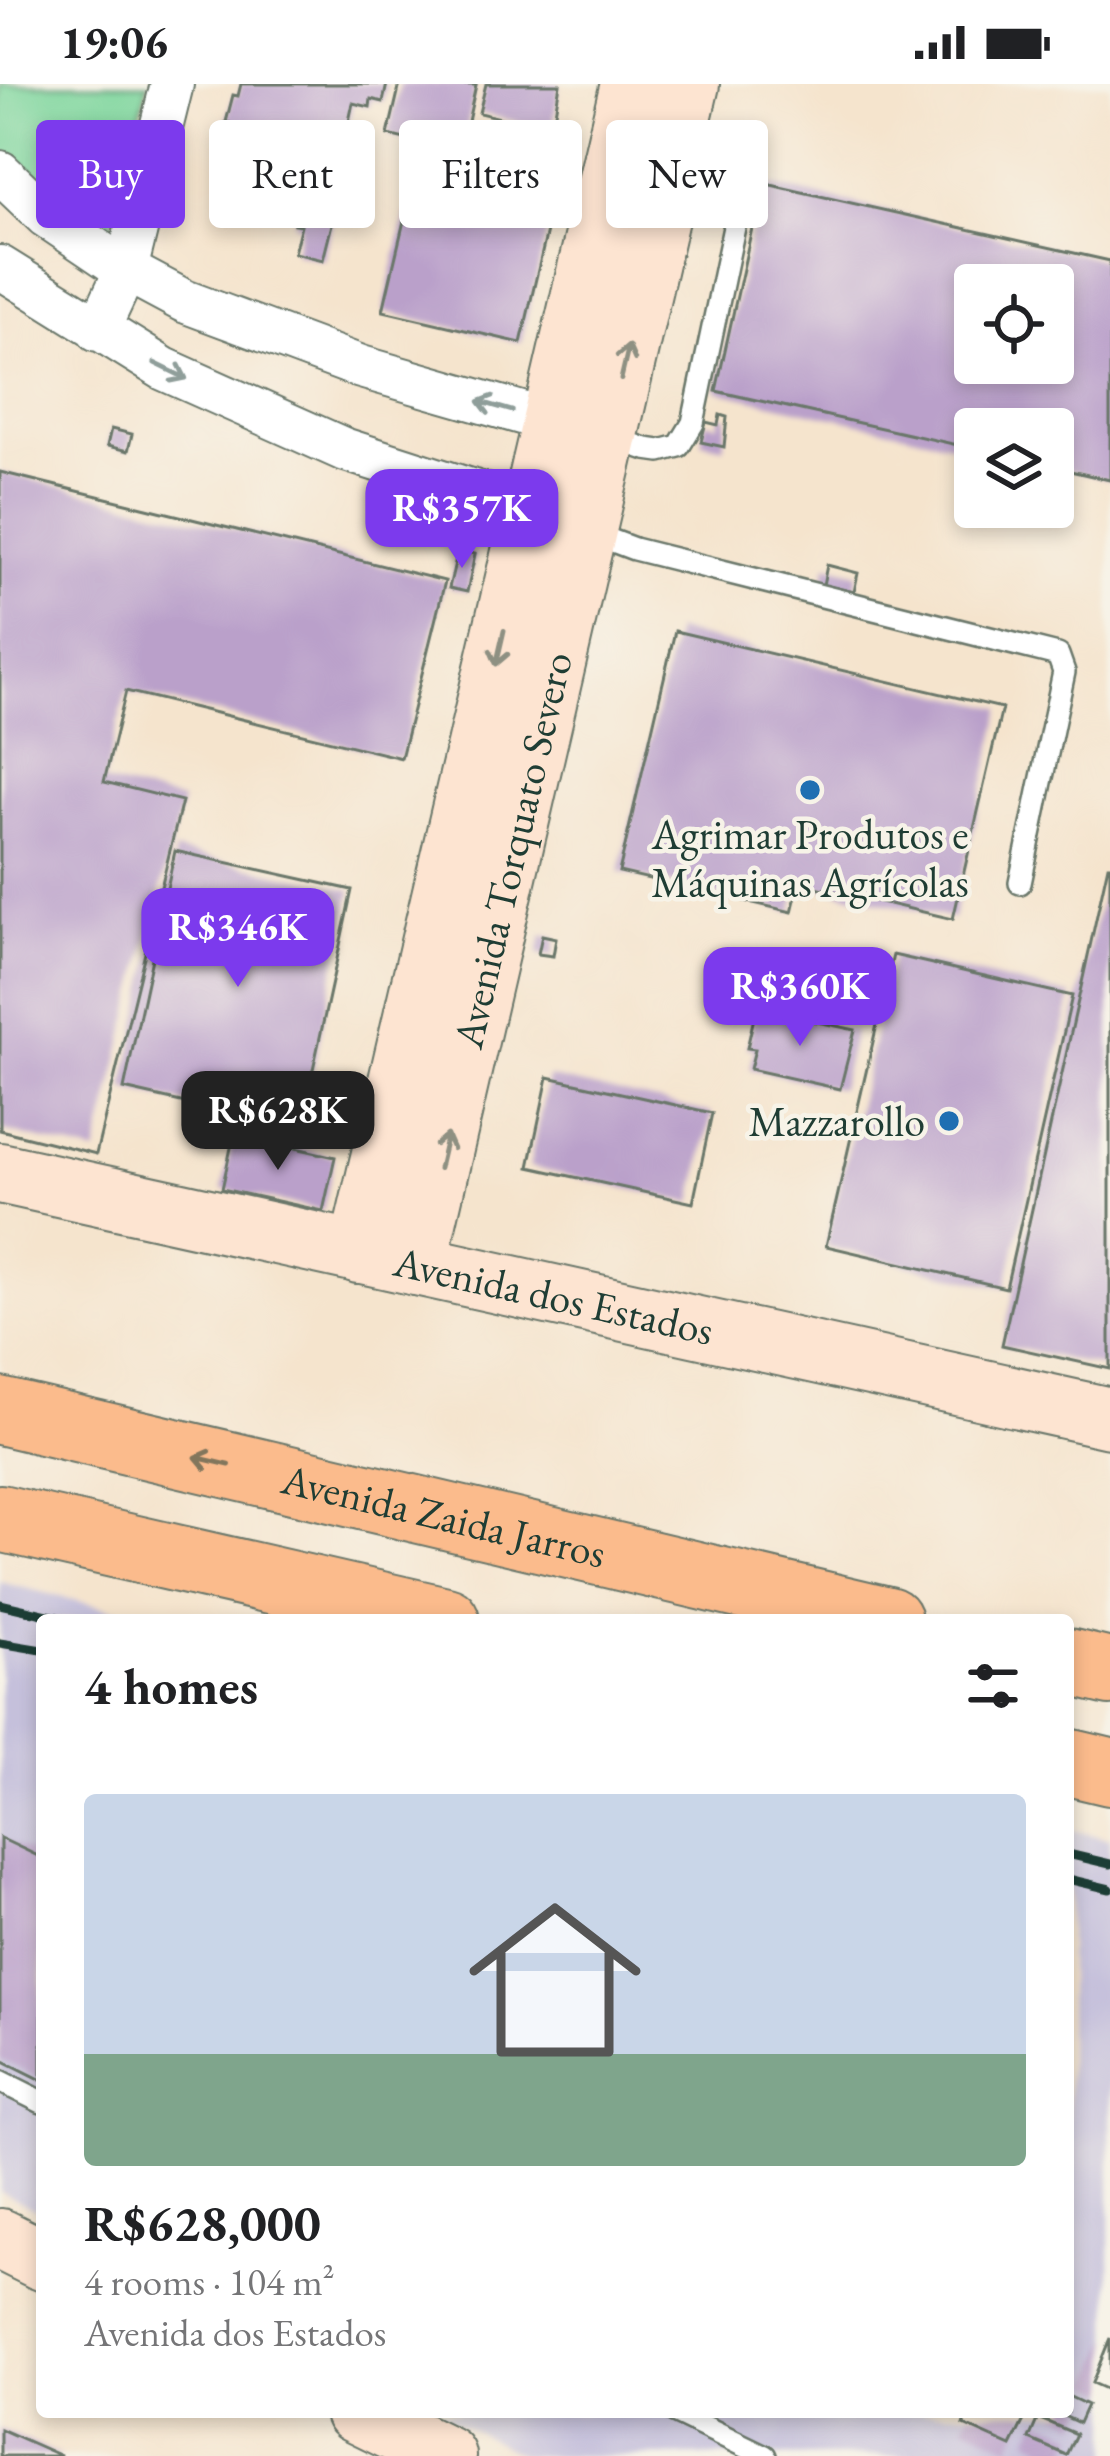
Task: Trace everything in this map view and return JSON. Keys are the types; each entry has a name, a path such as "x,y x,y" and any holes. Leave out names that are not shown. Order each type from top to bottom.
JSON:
{"highway":[{"name":"Avenida Zaida Jarros","path":"0,1411 863,1614"},
{"path":"0,1518 420,1614"},
{"path":"1074,1663 1110,1672"},
{"path":"1074,1763 1110,1772"}],"street":[{"path":"98,329 126,271 172,84"},
{"name":"Avenida Torquato Severo","path":"477,875 587,530 580,430 631,84"},
{"name":"Avenida Torquato Severo","path":"388,1259 477,875 532,508 580,430 689,84"},
{"path":"0,172 46,216 126,271 184,301 361,367 580,430"},
{"path":"0,267 164,369 343,448 587,530"},
{"name":"Avenida dos Estados","path":"0,1173 1110,1418"},
{"path":"0,2239 36,2257"}],"lane":[{"path":"580,430 660,451 679,446 693,423 734,228"},
{"path":"587,530 634,549 1058,655 1064,672 1019,883"},
{"path":"0,2081 36,2099"},
{"path":"686,2418 765,2456"}],"shaded area":[{"path":"0,1582 131,1614 36,1614 36,2210 0,2192"},
{"path":"1074,1830 1110,1839 1110,2456 523,2456 449,2418 1074,2418"}],"green space":[{"path":"0,84 148,84 139,120 36,120 36,184 0,151"},
{"path":"83,228 110,228 105,248"}],"building":[{"path":"241,84 387,84 383,102 371,99 370,107 353,103 349,120 227,120 233,95 238,96"},
{"path":"400,84 476,85 468,120 399,120 399,138 388,135"},
{"path":"486,84 560,84 554,120 509,120 479,113"},
{"path":"768,184 1110,261 1110,480 1074,472 1074,408 954,408 954,444 716,391 752,228 768,228"},
{"path":"300,228 331,228 323,260 294,253"},
{"path":"402,228 548,228 521,343 383,311"},
{"path":"720,415 727,417 724,447 701,442 706,422 718,425"},
{"path":"111,429 132,434 128,451 107,446"},
{"path":"0,472 445,581 401,758 126,691 104,782 182,801 96,1154 0,1130"},
{"path":"458,550 475,554 467,592 449,588"},
{"path":"827,565 858,573 854,592 823,585"},
{"name":"Agrimar Produtos e Máquinas Agrícolas","path":"675,631 1002,708 953,919 799,883 792,912 619,872"},
{"path":"175,851 352,890 300,1129 124,1089"},
{"path":"1110,865 1110,1369 1002,1345"},
{"path":"542,935 556,938 553,956 538,954"},
{"name":"Mazzarollo","path":"893,955 1072,996 1006,1288 826,1246"},
{"path":"756,1009 855,1030 840,1089 750,1069 755,1049 747,1048"},
{"path":"548,1077 712,1113 693,1203 529,1167"},
{"path":"234,1134 335,1157 323,1211 222,1189"},
{"path":"0,1838 36,1855 36,2077 0,2059"},
{"path":"1110,2338 1110,2391 1092,2383"},
{"path":"1074,2399 1087,2405 1079,2423 1068,2418 1074,2418"},
{"path":"967,2418 1025,2418 1011,2446 964,2425"},
{"path":"1038,2418 1076,2434 1066,2455 1029,2439"},
{"path":"0,2429 61,2456 0,2456"}],"railway":[{"path":"0,1604 43,1614"},
{"path":"0,1643 36,1649"},
{"path":"1074,1855 1110,1864"},
{"path":"1074,1880 1110,1889"}],"place":[{"name":"Agrimar Produtos e Máquinas Agrícolas","path":"810,790"},
{"name":"Mazzarollo","path":"949,1121"}]}
